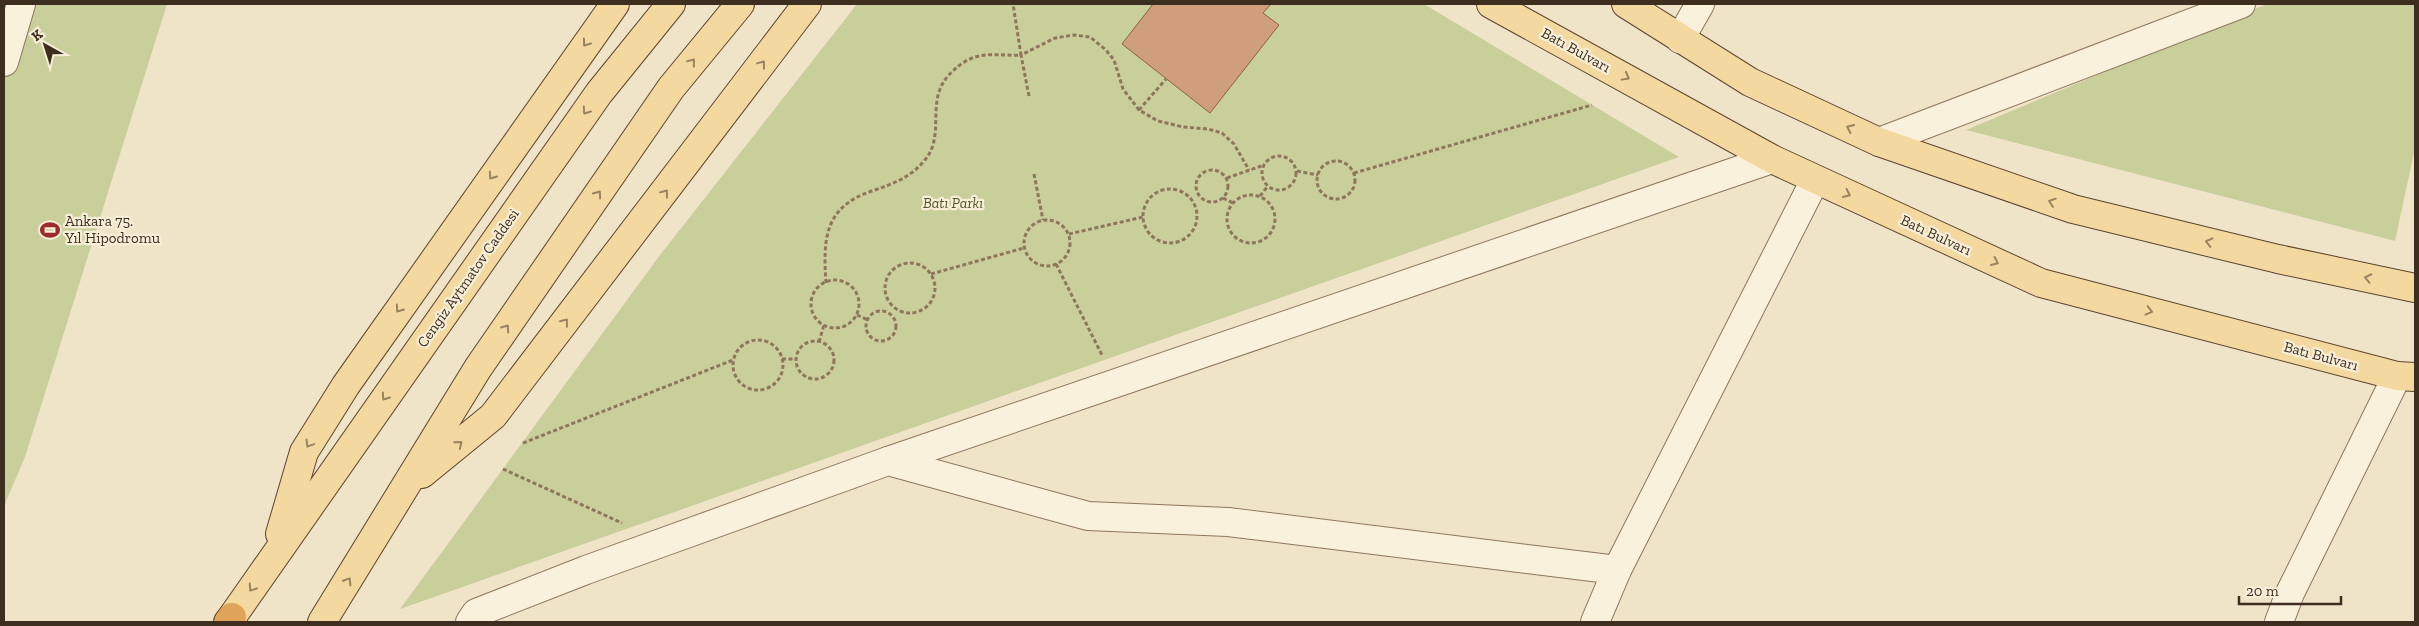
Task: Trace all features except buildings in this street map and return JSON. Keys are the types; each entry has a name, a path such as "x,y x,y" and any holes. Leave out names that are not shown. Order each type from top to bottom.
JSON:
{"main road":[{"name":"Cengiz Aytmatov Caddesi","path":"272,557 304,452 346,384 615,4"},
{"name":"Cengiz Aytmatov Caddesi","path":"230,621 272,557 599,93 671,4"},
{"path":"322,622 408,486 478,368 670,88 740,4"},
{"path":"408,486 493,416 807,4"},
{"name":"Batı Bulvarı","path":"1491,4 1772,159 2041,283 2406,376"},
{"path":"1626,4 1750,82 1879,142 2073,210 2278,259 2415,288"}],"street":[{"path":"4,62 21,4"},
{"path":"1680,39 1700,4"},
{"path":"1879,142 2241,4"},
{"path":"470,622 476,613 586,570 888,461 1772,159"},
{"path":"1595,622 1617,570 1815,180"},
{"path":"2279,622 2290,592 2406,376"},
{"path":"888,461 1088,516 1228,522 1617,570"}],"path":[{"path":"1013,4 1029,96"},
{"path":"826,283 824,249 833,221 841,208 852,200 901,181 930,155 935,144 937,94 946,78 961,64 977,56 1021,55 1055,38 1074,35 1090,37 1106,50 1114,60 1123,89 1139,110 1158,121 1222,133 1234,144 1249,170"},
{"path":"1139,110 1166,78"},
{"path":"1354,173 1592,105"},
{"path":"1227,178 1264,165 1271,157 1282,155 1292,160 1297,170 1294,182 1285,189 1274,189 1268,186 1262,176 1264,165"},
{"path":"1334,161 1346,164 1354,173 1355,186 1352,192 1342,199 1335,200 1329,198 1319,190 1318,175 1322,166 1334,161"},
{"path":"1219,170 1227,178 1229,188 1223,198 1208,202 1198,193 1197,180 1204,172 1219,170"},
{"path":"1297,170 1318,175"},
{"path":"1034,174 1043,220"},
{"path":"1260,196 1268,186"},
{"path":"1162,190 1179,190 1190,198 1196,209 1197,218 1190,234 1174,243 1156,239 1149,233 1143,216 1148,200 1162,190"},
{"path":"1190,198 1198,193"},
{"path":"1246,195 1260,196 1272,206 1276,220 1270,234 1257,244 1242,242 1230,232 1226,217 1233,203 1246,195"},
{"path":"1223,198 1233,203"},
{"path":"1069,234 1143,216"},
{"path":"1043,220 1057,221 1063,225 1069,234 1071,246 1068,254 1056,264 1048,266 1033,261 1024,248 1026,233 1034,224 1043,220"},
{"path":"931,274 1024,248"},
{"path":"917,264 931,274 935,290 929,305 916,313 900,312 893,307 885,292 885,284 894,270 901,265 917,264"},
{"path":"1056,264 1104,360"},
{"path":"836,280 851,286 859,299 857,315 846,326 839,328 824,325 818,320 812,306 816,291 826,283 836,280"},
{"path":"888,314 893,307"},
{"path":"884,312 888,314 895,321 895,331 885,341 875,340 868,334 868,320 874,313 884,312"},
{"path":"857,315 868,320"},
{"path":"819,342 824,325"},
{"path":"757,340 773,346 782,359 782,368 776,382 762,390 754,390 740,383 733,369 733,360 742,346 757,340"},
{"path":"812,342 819,342 829,348 832,354 833,366 826,376 814,379 809,378 799,370 796,359 801,347 812,342"},
{"path":"782,359 796,359"},
{"path":"522,443 733,360"},
{"path":"503,469 623,523"}],"green space":[{"name":"Ankara 75. Yıl Hipodromu","path":"4,4 167,4 25,457 4,506"},
{"name":"Batı Parkı","path":"857,4 1424,4 1679,157 400,609 660,255"},
{"path":"2267,4 2415,4 2415,148 2395,241 1966,130"}],"place":[{"name":"Ankara 75. Yıl Hipodromu","path":"50,230"}]}
